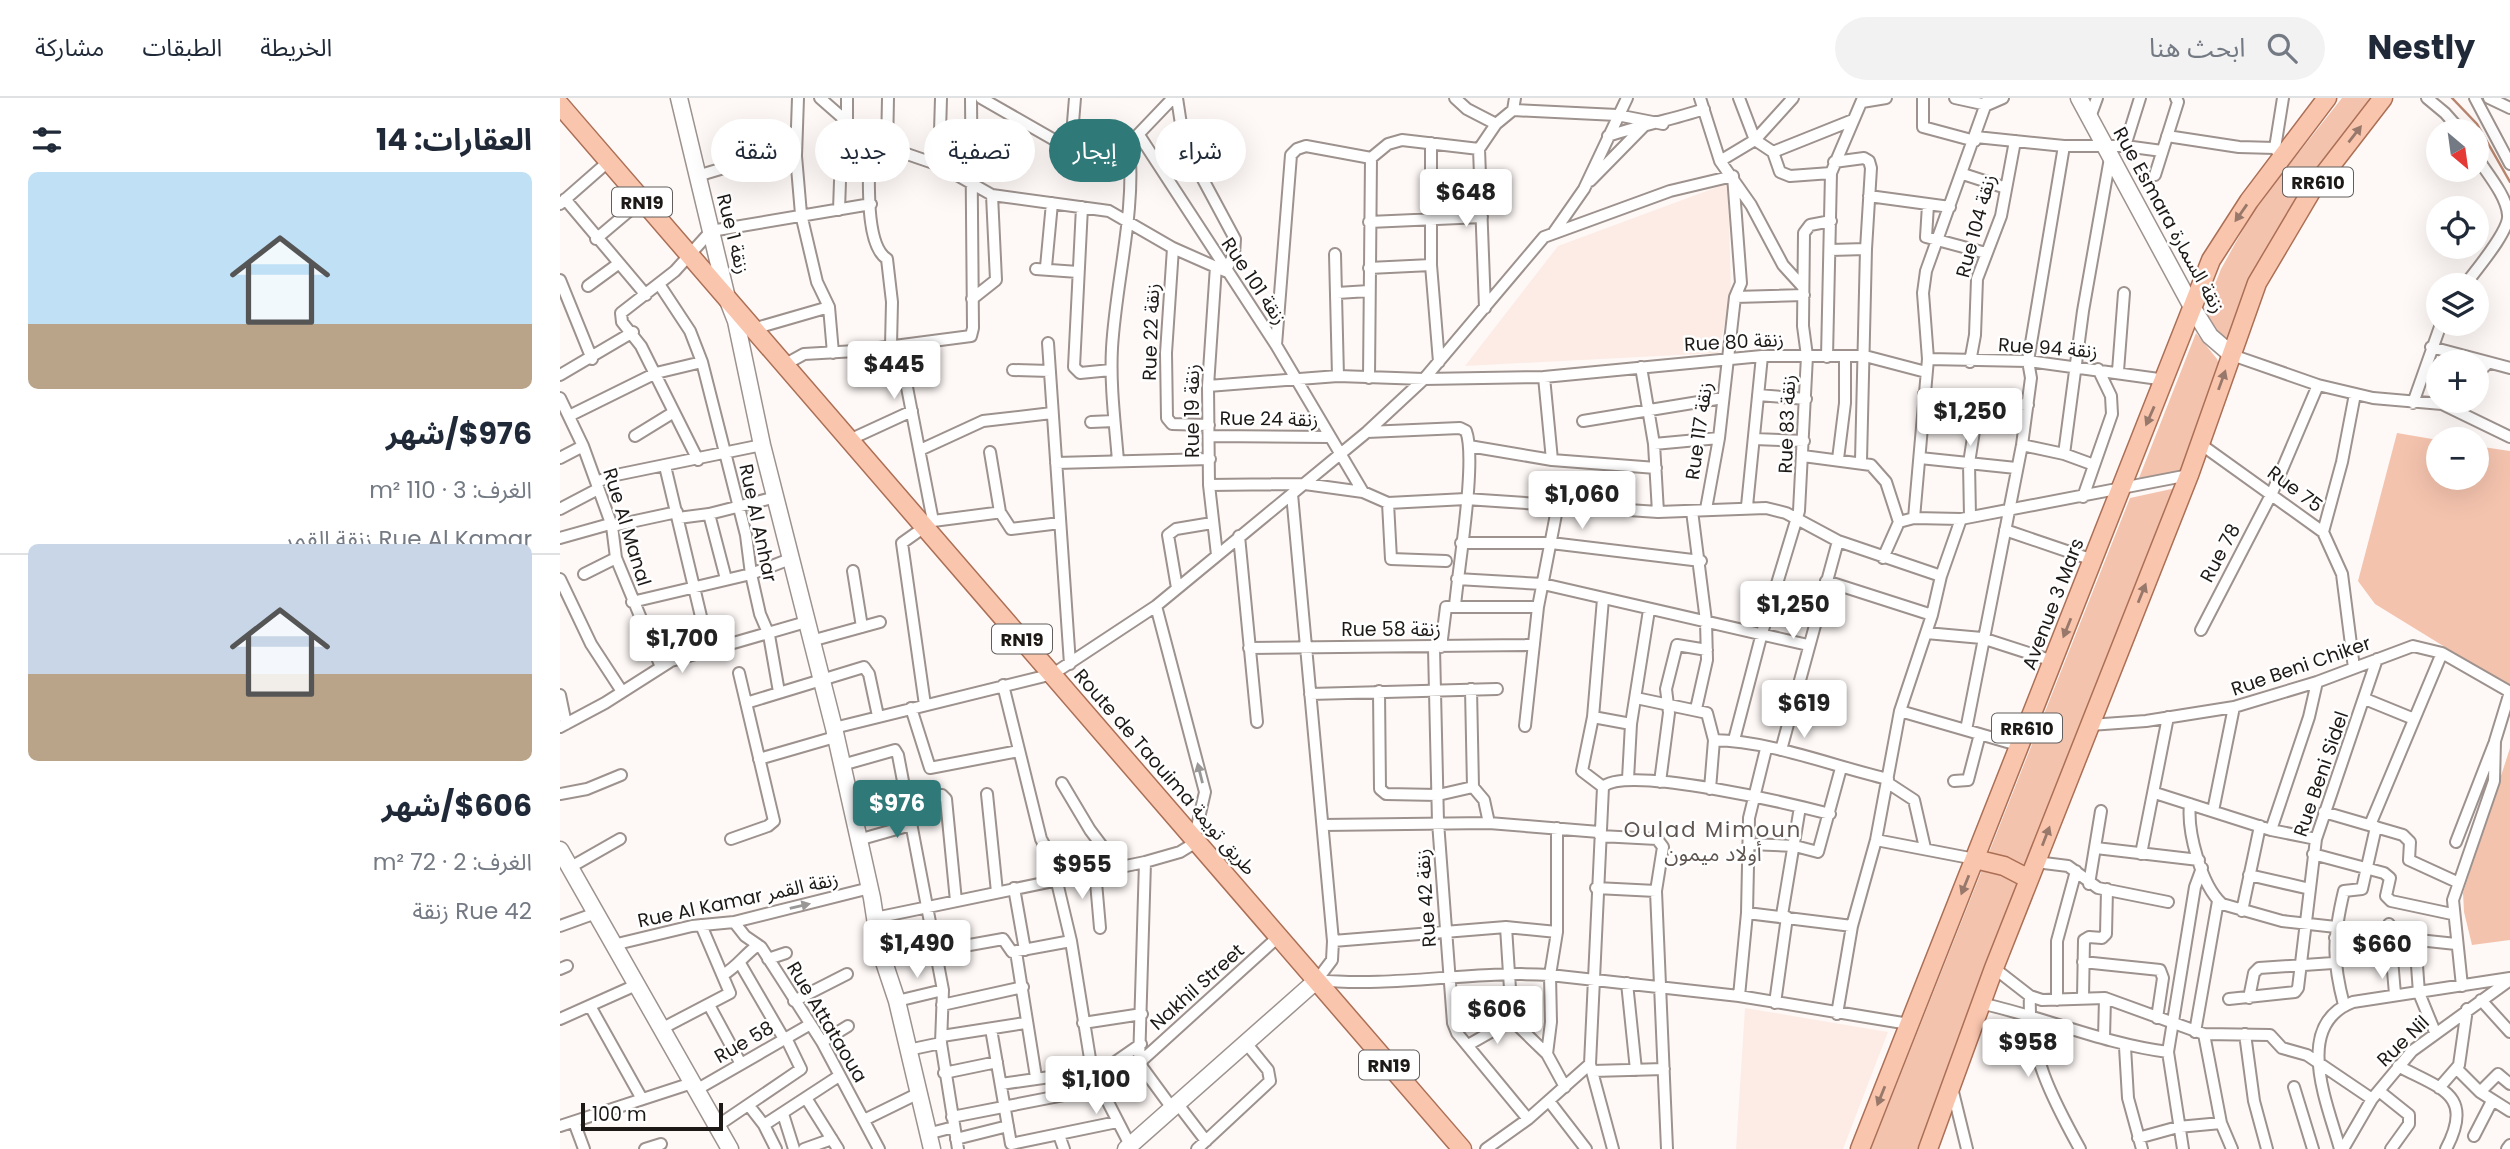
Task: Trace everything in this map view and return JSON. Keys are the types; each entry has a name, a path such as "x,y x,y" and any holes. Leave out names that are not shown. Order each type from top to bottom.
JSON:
{"main road":[{"name":"Avenue 3 Mars","path":"1860,1149 2166,380 2211,260 2278,153 2327,98"},
{"name":"RR610","path":"1928,1149 1980,1003 2189,475 2247,308 2267,265 2312,190 2383,98"},
{"name":"Route de Taouima طريق تويمة","path":"563,112 849,440 928,525 1462,1149"},
{"path":"1975,859 2033,870"}],"street":[{"name":"Rue 1 زنقة","path":"679,98 727,298 736,321 790,559 835,732 884,963 897,1001 929,1142"},
{"path":"797,119 798,98"},
{"path":"820,98 845,119"},
{"path":"847,98 847,119"},
{"path":"888,98 888,119"},
{"path":"940,119 941,98"},
{"path":"784,365 804,355 971,336 971,98"},
{"path":"981,98 1049,136"},
{"path":"1003,112 1004,98"},
{"path":"1073,119 1075,98"},
{"path":"1141,133 1175,98"},
{"name":"Rue 19 زنقة","path":"1175,98 1184,144 1235,239 1234,255 1221,268 1208,386 1209,485 1217,555"},
{"path":"1455,98 1467,109 1496,124"},
{"path":"1584,188 1627,98"},
{"path":"1739,98 1755,140 1773,152 1778,169 1784,175 1867,159 1871,168 1866,249 1861,461"},
{"path":"1720,161 1755,140 1783,104 1793,98"},
{"path":"1826,357 1833,167 1863,100 1886,98"},
{"path":"1923,98 1922,124 1925,128 1976,139 2064,146 2108,153 2125,146 2162,151"},
{"path":"1955,98 1988,102 2003,98"},
{"name":"Rue Esmara زنقة السمارة","path":"2078,98 2192,307 2210,336 2232,355"},
{"path":"2089,120 2097,98"},
{"path":"2125,146 2140,98"},
{"path":"2155,175 2168,136 2176,98"},
{"path":"2168,136 2278,153 2283,98"},
{"path":"2427,98 2450,119"},
{"path":"2475,98 2510,164"},
{"path":"2489,98 2510,108"},
{"path":"1914,518 1928,359 1924,282 1988,102"},
{"path":"1608,136 1646,123 1663,124 1702,103 1720,161 1733,176 1783,265 1804,291"},
{"path":"1485,308 1479,149 1514,104 1617,115 1663,124"},
{"path":"1773,152 1853,120"},
{"path":"1554,232 1584,188 1646,123"},
{"name":"Rue 101 زنقة","path":"1141,138 1221,268 1276,345 1363,492"},
{"path":"1276,345 1291,155 1306,146 1371,158 1395,141 1479,149"},
{"name":"Rue 104 زنقة","path":"1970,362 1976,335 1977,279 2001,215 2015,141"},
{"path":"1432,143 1432,265 1439,362"},
{"path":"1966,730 2022,445 2028,405 2028,361 2064,146"},
{"path":"2064,454 2108,153"},
{"path":"1369,378 1371,158"},
{"path":"608,161 562,202 646,295"},
{"path":"697,176 711,172"},
{"path":"1963,174 2006,188"},
{"path":"758,759 878,716 1053,674 1070,664 1156,606 1367,432 1424,379 1535,245 1554,232 1670,191 1733,176"},
{"name":"Rue 117 زنقة","path":"1706,509 1719,438 1726,357 1735,297 1741,283 1733,176"},
{"path":"2473,273 2505,228 2509,217 2506,205 2489,177"},
{"path":"798,182 800,214 817,282 828,307 833,353"},
{"path":"839,182 839,210"},
{"path":"870,182 873,240 880,255 887,259 895,346 920,450 928,525"},
{"path":"970,182 992,195 1109,211 1173,248 1221,268"},
{"path":"1118,461 1111,370 1116,301 1131,182"},
{"path":"972,299 996,280 992,195"},
{"path":"1869,196 1950,207"},
{"path":"596,239 641,201"},
{"path":"1052,203 1041,268 1078,272"},
{"path":"698,460 656,373 633,332 622,322 621,313 691,256 711,231 871,204"},
{"path":"1928,205 1926,237 1986,253"},
{"path":"1082,207 1074,368 1080,373 1111,370"},
{"path":"1369,222 1482,217"},
{"name":"Rue 83 زنقة","path":"1734,740 1762,633 1797,519 1806,399 1804,230 1810,225 1831,221"},
{"name":"Rue 22 زنقة","path":"1167,418 1166,353 1173,248"},
{"path":"1830,250 1866,249"},
{"path":"1335,254 1338,376"},
{"path":"589,286 618,264"},
{"path":"1369,268 1432,265"},
{"path":"560,280 592,359"},
{"name":"Rue Al Anhar","path":"659,284 691,331 702,362 739,506 751,574 769,635 779,692"},
{"path":"1337,293 1369,291"},
{"path":"1735,297 1804,291"},
{"path":"2118,371 2124,293"},
{"path":"753,329 828,307"},
{"path":"560,375 592,359 633,332"},
{"path":"2413,402 2436,336"},
{"path":"1048,343 1070,664"},
{"path":"2431,347 2441,350"},
{"path":"2232,355 2318,385 2354,394 2426,402"},
{"path":"1747,506 1762,356"},
{"name":"Rue 80 زنقة","path":"1208,386 1294,377 1544,377 1726,357 1762,356 1865,356 1926,372"},
{"path":"1838,459 1845,403 1845,357"},
{"name":"Rue 94 زنقة","path":"1928,359 1970,362 2028,361 2118,371 2166,380"},
{"path":"569,416 656,373 702,362"},
{"path":"2489,364 2510,368"},
{"path":"1641,367 1654,444 1658,512"},
{"path":"2082,497 2112,414 2112,396 2098,369"},
{"path":"1013,370 1050,371"},
{"path":"1544,377 1552,460"},
{"name":"Rue 78","path":"2201,630 2272,493 2318,385"},
{"path":"1758,394 1806,399"},
{"path":"1924,394 2028,405"},
{"path":"2323,532 2345,451 2354,394"},
{"name":"Rue Al Manal","path":"560,398 583,446 611,525 616,558 661,667"},
{"path":"1583,421 1723,398"},
{"path":"1837,1014 1852,926 1876,840 1900,711 1932,615 1941,576 1966,518 1969,463 1979,399"},
{"path":"849,440 912,411"},
{"path":"635,436 674,412"},
{"path":"920,450 983,421 1052,413"},
{"path":"2465,413 2510,437"},
{"name":"Rue 24 زنقة","path":"1167,418 1172,424 1209,430 1329,437"},
{"path":"1091,422 1114,421"},
{"path":"1367,432 1460,428 1466,431 1469,446 1466,499 1455,606 1538,607"},
{"path":"1654,444 1719,438"},
{"path":"1754,439 1804,441"},
{"name":"Rue 75","path":"2199,443 2323,532 2342,574 2354,668"},
{"path":"560,509 615,475 698,460 762,444"},
{"path":"2022,445 2064,454 2095,465"},
{"path":"560,458 583,446"},
{"path":"1469,446 1552,460 1656,468"},
{"path":"990,452 1000,512 1011,529 1060,523"},
{"path":"1803,456 1861,461 1883,475 1899,522 1883,558"},
{"path":"1920,458 2017,468"},
{"path":"1056,463 1210,459"},
{"path":"665,466 709,650"},
{"path":"1899,522 1914,518 1966,518 2189,475"},
{"path":"1209,485 1305,484 1363,492 1388,503 1466,499 1658,512 1747,506 1777,510 1838,541 1941,576"},
{"path":"1003,685 1041,839 1052,857 1058,878 1072,941 1093,1074 1128,1147 1317,980 1332,960 1333,941 1292,494"},
{"path":"560,538 611,525 677,515 709,514 776,497"},
{"path":"1388,503 1391,559 1446,561"},
{"path":"1525,726 1538,607 1558,504"},
{"path":"1692,511 1701,561 1707,650 1696,709"},
{"path":"925,705 902,543 928,525 1000,512"},
{"path":"709,514 726,579"},
{"path":"1177,588 1168,536 1176,529 1212,523"},
{"path":"2006,530 2094,560"},
{"path":"1239,536 1257,722"},
{"path":"1781,750 1838,541"},
{"path":"1461,543 1551,543 1701,561"},
{"path":"584,573 616,558"},
{"path":"632,602 751,574 790,559"},
{"path":"853,571 862,627"},
{"path":"560,579 591,644 621,690"},
{"path":"1457,579 1543,583 1649,610 1808,645"},
{"path":"1826,581 1932,615"},
{"path":"1603,599 1593,717 1582,771 1603,787"},
{"path":"875,918 1144,862 1187,849 1195,840 1205,792 1156,606"},
{"name":"Rue 42 زنقة","path":"1455,606 1444,609 1438,647 1436,692 1438,822 1453,1023 1528,1119"},
{"path":"1628,779 1631,724 1649,610"},
{"path":"560,695 563,726 671,661 769,635 806,622"},
{"path":"811,640 880,622"},
{"path":"1926,633 1982,638 2053,662"},
{"name":"Rue 58 زنقة","path":"1249,648 1534,645"},
{"path":"1660,782 1668,705 1666,689 1677,645 1707,650"},
{"name":"Rue Beni Chiker","path":"2090,725 2234,707 2317,682 2413,646 2442,653 2510,692"},
{"path":"2344,1005 2333,963 2344,891 2362,889 2373,826 2442,653"},
{"name":"Rue Beni Sidel","path":"2249,998 2295,992 2299,985 2316,839 2377,659"},
{"path":"746,703 862,667 869,674 878,716"},
{"path":"731,839 773,822 740,673"},
{"path":"2242,911 2249,875 2309,717 2317,682"},
{"path":"1471,689 1473,787 1484,800 1489,823"},
{"path":"1310,694 1497,689"},
{"path":"1379,691 1379,787 1386,793 1438,794 1473,787"},
{"path":"2456,842 2510,692"},
{"path":"1636,698 1707,713 1714,740 1710,789"},
{"path":"2365,699 2414,719"},
{"path":"2213,811 2234,707"},
{"path":"911,708 928,766 934,769 1019,751"},
{"path":"1900,711 2021,746"},
{"path":"1593,717 1631,724"},
{"path":"2141,854 2168,717"},
{"path":"1954,781 1968,780 1980,734"},
{"path":"1714,740 1734,740 1766,749 1781,750 1888,781 1914,800 1925,848"},
{"path":"2462,986 2452,914 2456,882 2494,780 2494,741"},
{"path":"1739,996 1747,914 1749,818 1766,749"},
{"path":"842,765 888,751 897,752 921,884 929,906 943,990 941,1039 944,1073 957,1144 1008,1126"},
{"path":"1749,844 1795,846 1818,852 1841,768"},
{"path":"560,794 587,789 621,775"},
{"path":"1603,787 1612,781 1628,779 1660,782 1756,797 1830,814"},
{"path":"1062,783 1090,830 1117,866"},
{"path":"1603,787 1596,888 1591,1068 1613,1149"},
{"path":"2155,793 2266,828 2316,839"},
{"path":"987,794 997,892"},
{"path":"908,801 942,795 947,799 956,901"},
{"path":"2190,804 2189,829 2218,901 2200,1033 2221,1123 2232,1149"},
{"path":"1775,1003 1800,807"},
{"path":"2089,884 2101,811"},
{"path":"2324,812 2406,836 2410,842 2409,860 2456,882"},
{"path":"1323,825 1489,823 1557,828 1660,841 1663,850 1656,891 1666,1149"},
{"path":"858,840 911,825"},
{"path":"1547,1054 1551,1022 1550,975 1557,932 1557,828"},
{"path":"620,839 563,856 730,1149"},
{"path":"1876,840 1975,859"},
{"path":"2096,848 2201,864"},
{"path":"2313,854 2366,867 2389,876 2386,896 2391,901 2452,914"},
{"path":"1144,862 1139,1063 1206,1141"},
{"path":"2183,1149 2168,1052 2201,864"},
{"path":"2033,870 2068,866 2089,884 2168,902"},
{"path":"1096,871 1100,928"},
{"path":"2057,1000 2057,941 2076,871"},
{"path":"2249,875 2310,889"},
{"name":"Rue Al Kamar زنقة القمر","path":"613,945 701,925 734,922 870,888"},
{"path":"1014,888 1016,949 1035,1077"},
{"path":"1596,888 1656,891"},
{"path":"2082,998 2085,939 2102,939 2106,934 2107,889"},
{"path":"2218,901 2242,911 2336,932 2391,940 2415,938 2456,944"},
{"path":"560,926 596,913"},
{"path":"1747,914 1784,916 1852,926"},
{"name":"Rue Attataoua","path":"734,922 745,936 758,945 822,1042 879,1149"},
{"path":"661,1028 709,1005 730,991 701,925"},
{"path":"2389,925 2395,994"},
{"path":"1333,941 1506,927 1557,932"},
{"path":"1506,927 1512,1020 1547,1054 1564,1087"},
{"name":"Nakhil Street","path":"1139,1063 1278,937"},
{"path":"2415,938 2419,993 2435,1032"},
{"path":"936,951 1003,939 1016,949 1072,941"},
{"path":"723,975 741,965 744,956 758,945"},
{"path":"768,959 786,953"},
{"path":"2083,962 2158,968 2163,978 2157,1018"},
{"path":"2228,999 2249,998 2256,970 2333,963"},
{"path":"717,1126 753,1110 802,1068 741,965"},
{"path":"1994,968 2031,996 2057,1000 2105,998 2200,1033 2270,1035 2282,1048 2317,1060 2409,1115 2409,1124 2391,1149"},
{"path":"794,1001 846,974"},
{"path":"1317,980 1352,984 1511,974 1550,975 1739,996 1909,1024"},
{"path":"2339,1148 2317,1060 2322,1031 2344,1005 2395,994 2419,993 2510,979"},
{"name":"Rue Nil","path":"2339,1148 2398,1066 2435,1032 2510,979"},
{"path":"1627,983 1636,1070"},
{"path":"560,1019 636,985"},
{"path":"942,1005 1023,987"},
{"path":"897,1001 943,990"},
{"path":"2031,996 2029,1016 2041,1068 2081,1149"},
{"path":"2104,1038 2105,998"},
{"path":"2481,1000 2510,1032"},
{"path":"1980,1003 2104,1038 2125,1047 2168,1052"},
{"path":"709,1005 741,1064"},
{"path":"590,1006 642,1099"},
{"path":"2439,1088 2457,1069 2467,1009"},
{"path":"1083,1023 1142,1014"},
{"path":"1468,1045 1512,1020"},
{"path":"908,1050 941,1039 1025,1023"},
{"name":"Rue 58","path":"560,1126 642,1099 694,1087 741,1064 809,1024"},
{"path":"822,1042 848,1026"},
{"path":"991,1029 1012,1145 1117,1122"},
{"path":"2245,1034 2254,1101 2267,1149"},
{"path":"1197,1149 1265,1088 1269,1081 1269,1072 1246,1043"},
{"path":"1001,1084 1035,1077 1093,1074 1140,1044"},
{"path":"2125,1047 2128,1098 2140,1144 2178,1128 2221,1123"},
{"path":"944,1073 998,1062"},
{"path":"2398,1066 2450,1094 2459,1108 2458,1123 2446,1149"},
{"path":"1486,1149 1591,1068 1664,1069"},
{"path":"2457,1069 2492,1101 2509,1109"},
{"path":"2480,1091 2498,1074 2510,1084"},
{"path":"764,1125 839,1076"},
{"path":"1951,1085 1967,1149"},
{"path":"2294,1087 2313,1149"},
{"path":"929,1142 953,1122 1005,1104 1100,1088"},
{"path":"864,1120 917,1094"},
{"path":"804,1149 835,1144 806,1098"},
{"path":"1549,1101 1586,1149"},
{"path":"2474,1136 2492,1101"},
{"path":"753,1110 776,1149"},
{"path":"783,1114 793,1149"},
{"path":"574,1122 584,1149"},
{"path":"1059,1135 1063,1149"},
{"path":"645,1149 661,1144"},
{"path":"2507,1149 2510,1145"}],"shaded area":[{"path":"2342,98 2382,98 2322,174 2233,348 2209,327 2204,312 2221,269 2255,208"},
{"path":"1728,183 1731,295 1718,353 1465,366 1558,246"},
{"path":"2196,333 2217,359 2223,375 2185,470 2139,478"},
{"path":"2397,433 2426,438 2426,490 2489,490 2489,448 2510,451 2510,687 2375,604 2358,581"},
{"path":"2176,488 1924,1149 1871,1149 2130,498"},
{"path":"2510,748 2510,940 2472,945 2464,912 2463,893"},
{"path":"1745,1008 1888,1032 1843,1149 1736,1149"}],"waterway":[{"path":"2452,98 2477,124 2510,182"}],"district":[{"name":"Oulad Mimoun أولاد ميمون","path":"1713,841"}]}
